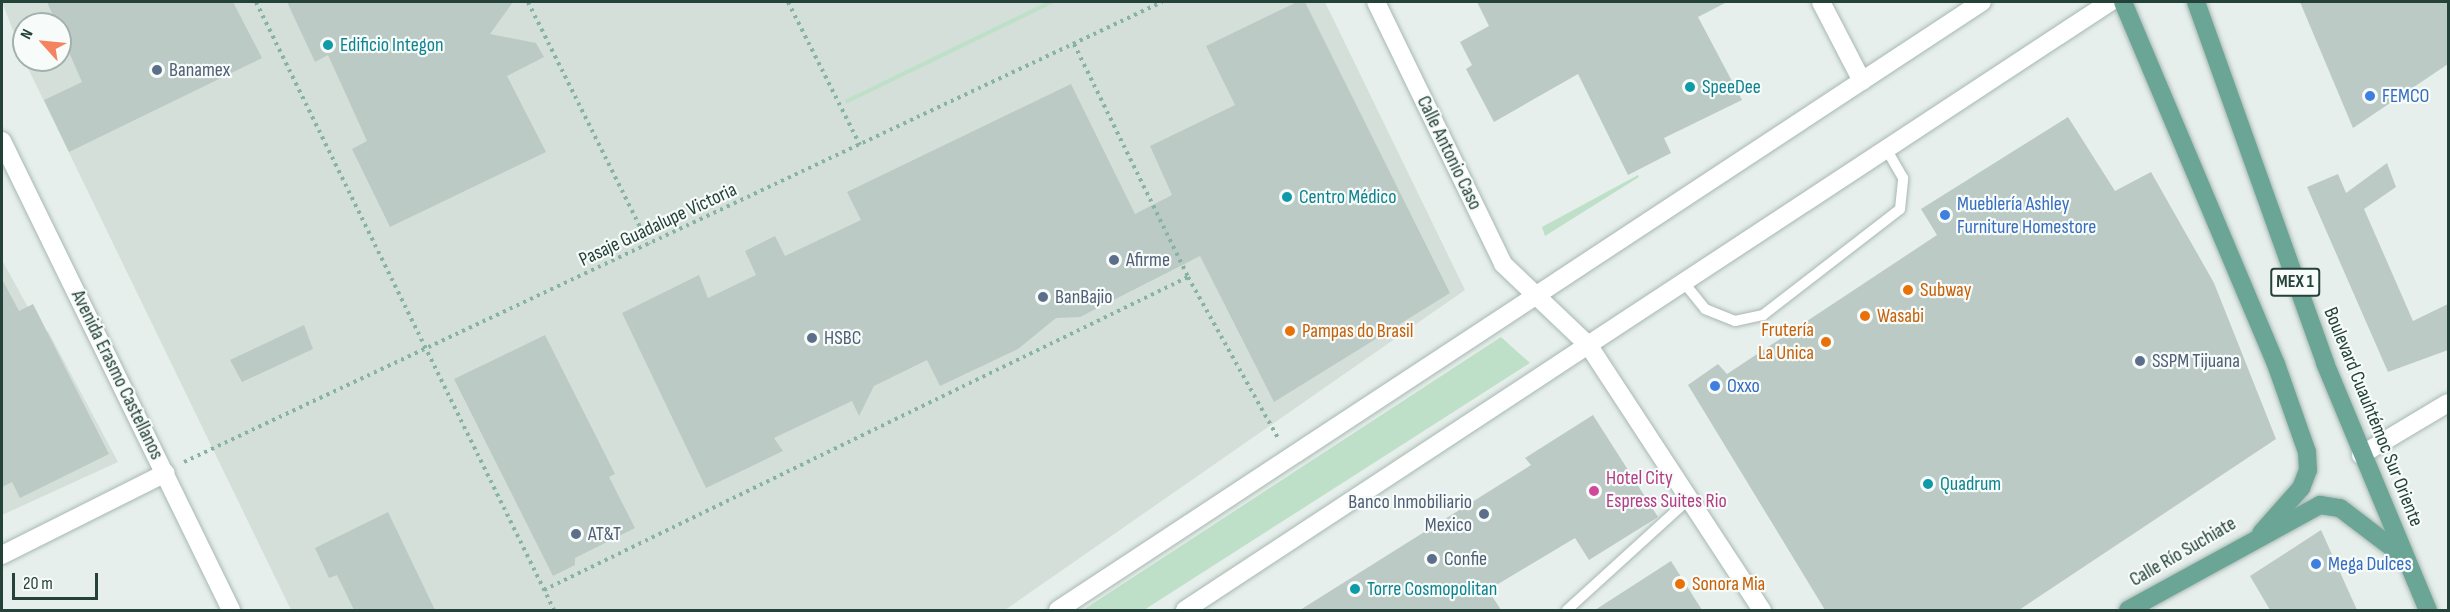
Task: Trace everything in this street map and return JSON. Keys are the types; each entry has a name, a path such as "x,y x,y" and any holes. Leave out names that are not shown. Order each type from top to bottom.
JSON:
{"main road":[{"name":"Calle Antonio Caso","path":"1376,2 1503,264 1589,346 1762,610"},
{"path":"1821,2 1862,81"},
{"path":"1058,610 1982,2"},
{"path":"1185,610 1685,284 1886,148 2110,2"},
{"name":"MEX 1","path":"2123,2 2276,364 2307,452 2308,470 2301,488 2261,533"},
{"name":"Boulevard Cuauhtémoc Sur Oriente","path":"2196,2 2361,455 2428,610"},
{"name":"Avenida Erasmo Castellanos","path":"2,141 231,610"},
{"path":"2361,455 2448,402"},
{"path":"2,555 166,473"},
{"name":"Calle Río Suchiate","path":"2128,610 2307,508 2331,505 2406,558"}],"lane":[{"path":"1685,284 1705,309 1735,321 1763,315 1900,209 1903,178 1886,148"},
{"path":"1567,610 1689,499"}],"path":[{"path":"256,2 554,610"},
{"path":"528,2 649,245"},
{"path":"788,2 861,145"},
{"name":"Pasaje Guadalupe Victoria","path":"166,473 1162,2"},
{"path":"1074,44 1188,277 1279,440"},
{"path":"544,590 1188,277"}],"shaded area":[{"path":"2,2 1325,2 1465,290 1005,610 291,610 30,72 72,72 72,12 12,12 12,28"},
{"path":"2,260 42,333 48,331 118,462 2,515"}],"green space":[{"path":"1046,2 1056,2 846,104 845,100"},
{"path":"1638,175 1639,177 1545,236 1542,227"},
{"path":"1501,337 1530,363 1144,610 1083,610"}],"building":[{"name":"Banamex","path":"47,2 233,2 262,58 69,152 44,100 82,82 72,59 72,12 51,12"},
{"path":"287,2 513,2 490,34 536,43 544,57 507,76 546,152 390,227 352,149 367,141 328,55 315,62"},
{"path":"1297,2 1305,2 1450,293 1274,402 1200,256 1080,317 1056,318 1018,349 940,386 927,360 874,386 859,416 852,401 774,438 783,451 706,488 622,313 699,275 708,298 756,275 745,251 775,236 785,256 861,220 847,192 1071,84 1135,214 1172,195 1150,146 1235,105 1206,46"},
{"path":"1477,2 1727,2 1698,17 1742,100 1664,138 1671,153 1628,175 1578,74 1494,122 1466,69 1472,65 1460,42 1489,26"},
{"name":"FEMCO","path":"2300,2 2448,2 2448,64 2353,128"},
{"path":"2068,117 2115,191 2151,172 2214,283 2276,439 2019,610 1825,610 1688,385 1718,364 1727,374 1937,235 1921,209"},
{"path":"2387,163 2396,187 2364,209 2413,321 2448,304 2448,350 2388,372 2307,187 2338,174 2346,193"},
{"path":"2,279 19,311 33,304 109,454 20,498 12,482 2,487"},
{"path":"304,325 313,349 242,382 230,360"},
{"path":"545,335 615,474 609,477 635,528 575,558 575,565 553,576 454,379"},
{"path":"1593,415 1658,517 1589,560 1575,538 1488,590 1501,610 1300,610 1531,465 1525,458"},
{"path":"388,512 435,610 354,610 337,575 329,578 315,548"},
{"path":"2321,530 2357,610 2270,610 2250,576"},
{"path":"1671,561 1702,610 1595,610"}],"place":[{"name":"Edificio Integon","path":"328,45"},
{"name":"Banamex","path":"157,70"},
{"name":"SpeeDee","path":"1690,87"},
{"name":"FEMCO","path":"2370,96"},
{"name":"Centro Médico","path":"1287,197"},
{"name":"Mueblería Ashley Furniture Homestore","path":"1945,215"},
{"name":"Afirme","path":"1114,260"},
{"name":"Subway","path":"1908,290"},
{"name":"BanBajio","path":"1043,297"},
{"name":"Wasabi","path":"1865,316"},
{"name":"Pampas do Brasil","path":"1290,331"},
{"name":"HSBC","path":"812,338"},
{"name":"Frutería La Unica","path":"1826,342"},
{"name":"SSPM Tijuana","path":"2140,361"},
{"name":"Oxxo","path":"1715,386"},
{"name":"Quadrum","path":"1928,484"},
{"name":"Hotel City Espress Suites Rio","path":"1594,491"},
{"name":"Banco Inmobiliario Mexico","path":"1484,514"},
{"name":"AT&T","path":"576,534"},
{"name":"Confie","path":"1432,559"},
{"name":"Mega Dulces","path":"2316,564"},
{"name":"Sonora Mia","path":"1680,584"},
{"name":"Torre Cosmopolitan","path":"1355,589"}]}
